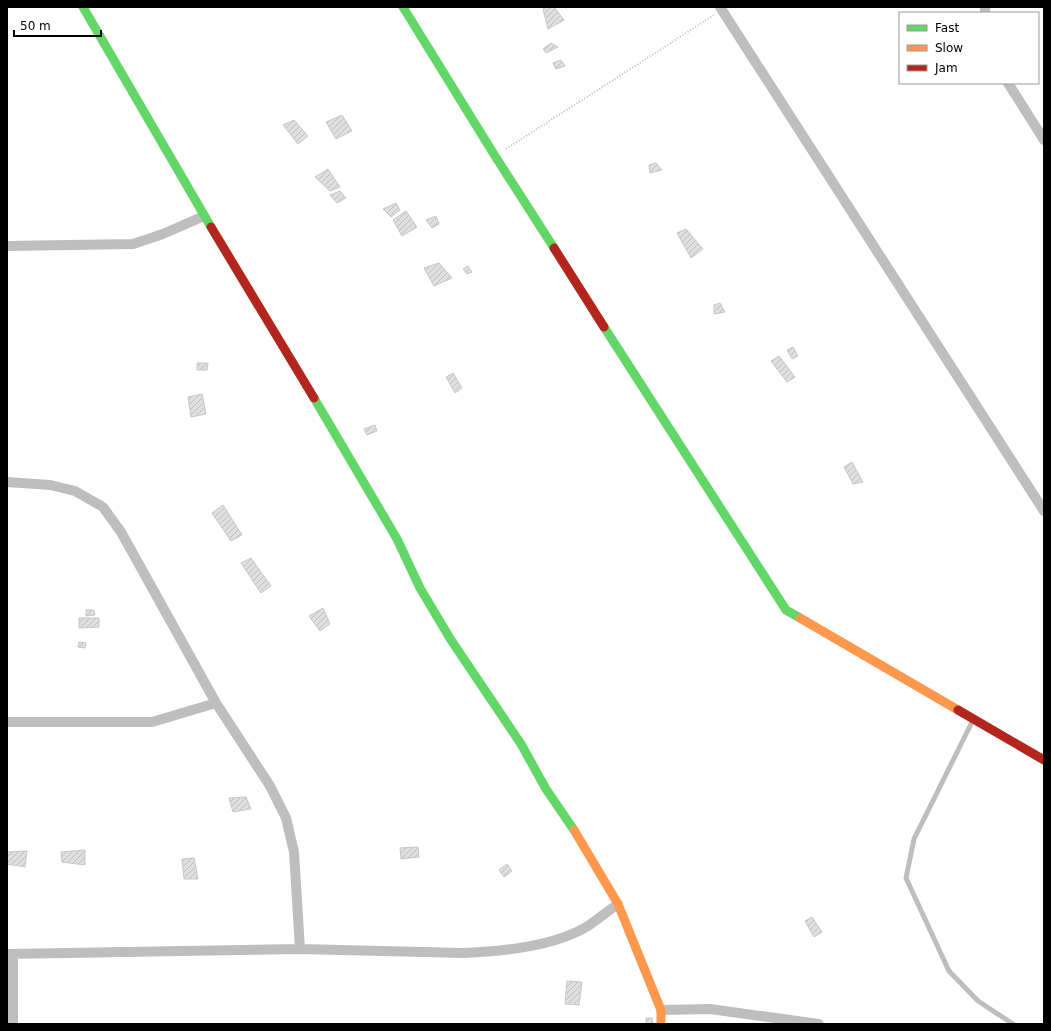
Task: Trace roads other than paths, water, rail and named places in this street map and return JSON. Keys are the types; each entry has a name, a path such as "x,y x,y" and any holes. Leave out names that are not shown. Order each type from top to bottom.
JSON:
{"street":[{"path":"83,7 204,216 335,432 397,539 424,594 451,640 521,744 546,789 576,833 618,904 661,1010 661,1024"},
{"path":"403,7 495,156 786,610 1044,760"},
{"path":"721,8 1044,511"},
{"path":"1009,84 1044,140"},
{"path":"7,246 133,244 157,237 204,216"},
{"path":"7,482 50,485 75,491 103,507 121,532 216,703 270,786 286,818 294,852 300,949"},
{"path":"7,722 152,722 216,703"},
{"path":"13,1024 10,954 300,949 463,953 488,952 518,949 565,936 588,926 618,904"},
{"path":"661,1010 710,1009 819,1024"}],"lane":[{"path":"973,719 914,839 906,878 949,971 978,1001 1013,1024"}]}
